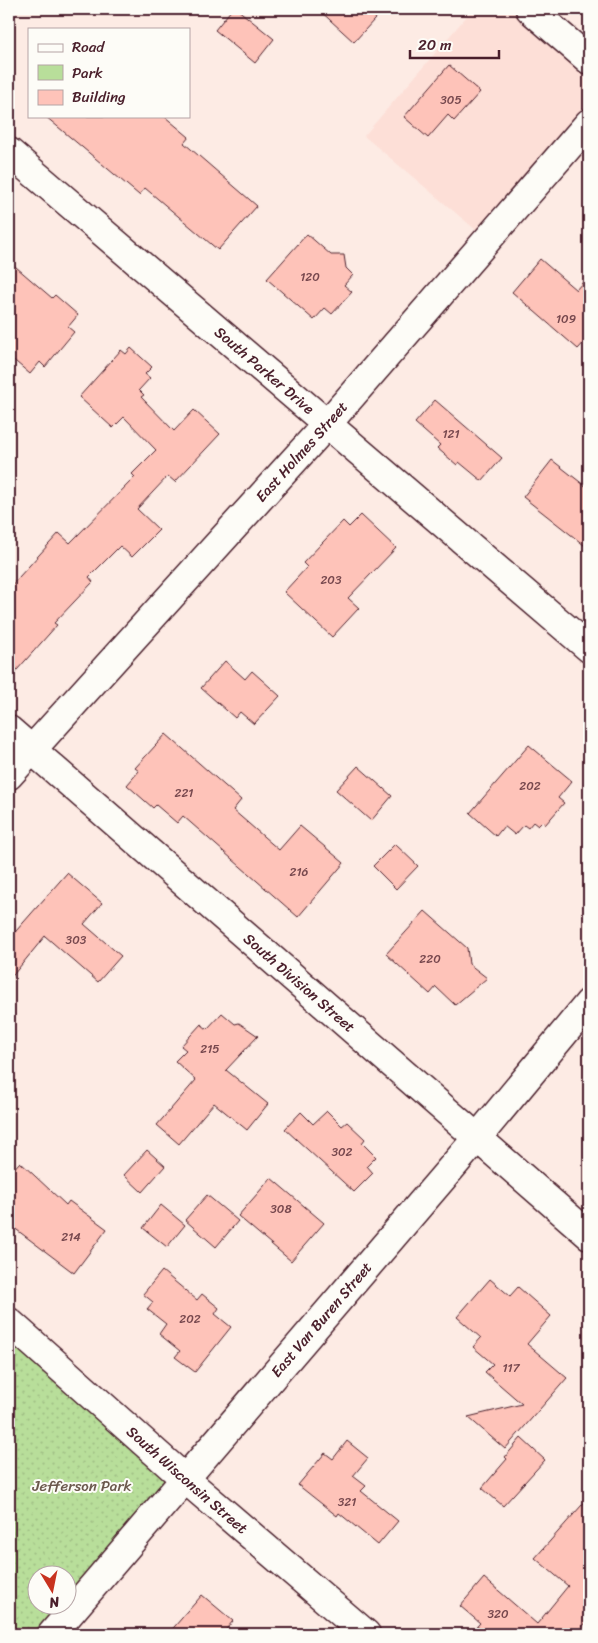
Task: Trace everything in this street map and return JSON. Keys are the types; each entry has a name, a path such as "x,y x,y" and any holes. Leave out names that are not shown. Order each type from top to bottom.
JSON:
{"street":[{"path":"530,9 589,60"},
{"name":"East Holmes Street","path":"9,776 31,749 328,424 589,123"},
{"name":"South Parker Drive","path":"9,152 589,648"},
{"name":"South Division Street","path":"9,730 589,1235"},
{"name":"East Van Buren Street","path":"52,1634 477,1138 589,1004"},
{"name":"South Wisconsin Street","path":"9,1322 184,1478 366,1634"}],"shaded area":[{"path":"473,9 530,9 589,60 589,123 488,240 364,136"}],"green space":[{"name":"Jefferson Park","path":"9,1322 184,1478 78,1603 78,1566 28,1566 28,1616 67,1616 52,1634 9,1634"}],"building":[{"path":"232,9 237,9 274,39 255,63 215,30"},
{"path":"318,9 384,9 354,42"},
{"path":"449,65 480,92 454,121 448,115 428,138 404,117"},
{"path":"47,118 166,118 189,137 184,143 257,206 218,250 145,188 139,195"},
{"path":"307,234 331,255 344,255 346,268 353,275 344,285 352,292 332,314 325,308 314,320 267,279"},
{"path":"540,259 576,290 589,275 589,337 578,349 512,292"},
{"path":"9,261 52,298 55,295 78,315 68,327 74,332 45,367 40,362 30,374 9,356"},
{"path":"131,348 152,367 145,374 150,378 139,390 144,395 141,397 174,431 194,410 220,434 175,482 168,476 137,509 159,530 132,557 120,546 89,577 93,582 54,623 57,625 9,679 9,588 59,533 70,543 135,477 132,474 156,450 124,417 113,428 79,397 121,350 126,354"},
{"path":"435,400 502,458 482,481 459,462 457,465 437,448 440,445 415,423"},
{"path":"552,460 589,489 589,549 523,497"},
{"path":"361,515 396,548 348,598 359,608 332,637 284,592 307,567 303,563 343,521 349,527"},
{"path":"225,661 245,679 252,671 280,696 254,724 240,712 235,718 201,688"},
{"path":"166,734 241,800 233,810 279,850 300,826 344,863 298,917 183,816 177,823 156,805 153,808 127,785 139,771 135,768"},
{"path":"529,745 572,781 558,798 564,803 545,825 543,821 538,826 533,822 528,828 524,825 515,835 504,826 496,836 470,813"},
{"path":"358,766 392,796 371,821 336,790"},
{"path":"395,844 418,866 396,889 373,866"},
{"path":"67,873 102,903 84,924 121,956 98,982 45,936 9,980 9,939"},
{"path":"425,911 467,948 469,964 487,978 455,1005 436,987 430,994 386,954"},
{"path":"222,1013 235,1024 239,1023 258,1036 226,1070 268,1104 247,1130 214,1103 179,1144 157,1125 196,1080 175,1061 186,1050 181,1046 201,1024 207,1029"},
{"path":"327,1111 342,1126 347,1122 365,1139 362,1143 376,1157 367,1166 373,1173 354,1192 285,1129 301,1112 313,1124"},
{"path":"147,1150 165,1166 142,1192 124,1175"},
{"path":"20,1162 66,1205 69,1201 107,1229 74,1273 9,1224 9,1174"},
{"path":"271,1178 324,1223 291,1261 238,1216"},
{"path":"207,1195 238,1221 216,1247 185,1220"},
{"path":"161,1205 185,1225 167,1247 143,1228"},
{"path":"162,1271 197,1300 202,1294 219,1308 215,1314 231,1327 195,1372 175,1357 180,1351 159,1334 166,1324 147,1309 153,1302 143,1294"},
{"path":"490,1279 510,1296 518,1287 551,1316 527,1344 567,1378 505,1449 468,1417 522,1404 485,1372 493,1364 473,1347 481,1338 457,1317"},
{"path":"521,1438 545,1460 503,1506 482,1488 507,1459 505,1457"},
{"path":"347,1441 368,1458 353,1476 366,1486 361,1491 398,1521 378,1545 339,1513 337,1516 298,1485 325,1453 333,1459"},
{"path":"589,1497 589,1619 576,1634 470,1634 480,1623 460,1606 484,1578 537,1624 568,1586 535,1558"},
{"path":"202,1595 233,1621 222,1634 168,1634"}]}
